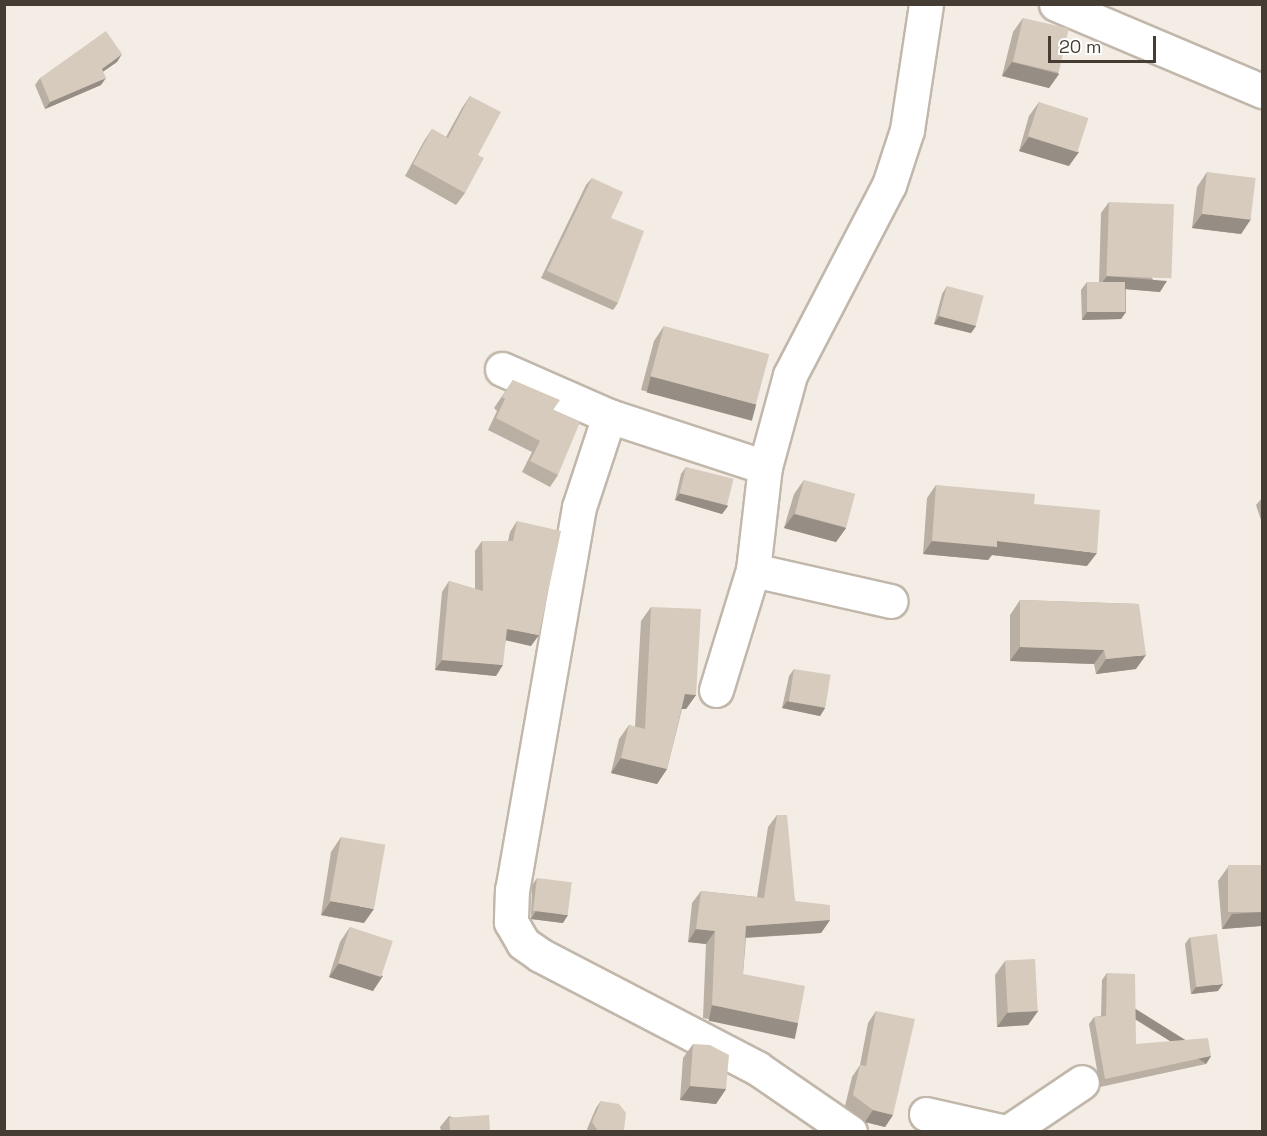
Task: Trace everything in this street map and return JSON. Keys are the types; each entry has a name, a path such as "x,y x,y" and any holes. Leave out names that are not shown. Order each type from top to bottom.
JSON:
{"street":[{"path":"716,690 753,570 765,467 790,375 889,185 907,130 926,4"},
{"path":"1056,4 1263,91"},
{"path":"502,369 609,416 765,467"},
{"path":"609,416 579,507 512,889 511,922 523,943 540,955 757,1068 850,1131"},
{"path":"753,570 891,600"},
{"path":"926,1114 1007,1131 1082,1082"}],"building":[{"path":"1023,18 1069,29 1059,72 1013,62"},
{"path":"106,31 122,54 102,69 106,78 50,102 40,78"},
{"path":"470,96 501,112 478,155 484,158 465,193 413,164 432,129 448,138"},
{"path":"1039,102 1088,118 1077,152 1028,136"},
{"path":"1207,172 1256,178 1251,220 1202,214"},
{"path":"592,178 623,192 611,218 644,231 618,303 547,271"},
{"path":"1109,202 1174,204 1171,278 1106,276"},
{"path":"1087,282 1125,282 1125,312 1087,312"},
{"path":"947,286 984,296 976,326 939,316"},
{"path":"664,326 769,354 756,404 651,376"},
{"path":"513,380 560,400 553,410 580,422 558,475 530,461 540,441 496,418 505,399 502,397"},
{"path":"686,467 734,479 727,505 679,493"},
{"path":"804,480 855,494 846,528 795,514"},
{"path":"936,485 1035,494 1034,504 1100,510 1097,553 997,541 997,547 932,541"},
{"path":"517,521 561,531 539,635 507,629 503,665 442,660 449,581 483,591 482,541 513,541"},
{"path":"1020,600 1139,604 1146,655 1106,659 1104,650 1020,647"},
{"path":"651,607 701,609 696,695 685,694 667,769 621,758 629,725 645,729"},
{"path":"794,669 831,675 825,707 789,702"},
{"path":"777,815 787,815 795,901 830,905 830,920 746,926 743,974 805,986 798,1023 712,1005 715,931 696,929 701,891 764,898"},
{"path":"341,837 385,845 374,909 330,901"},
{"path":"1228,865 1262,865 1262,912 1228,912"},
{"path":"537,878 572,882 568,915 533,911"},
{"path":"350,927 393,941 381,977 338,963"},
{"path":"1217,934 1223,984 1196,987 1190,937"},
{"path":"1035,959 1038,1011 1008,1012 1005,961"},
{"path":"1107,973 1135,974 1136,1044 1208,1038 1211,1056 1105,1079 1094,1017 1106,1016"},
{"path":"876,1011 915,1019 893,1115 873,1110 853,1095 860,1065 866,1066"},
{"path":"693,1044 710,1045 729,1055 726,1089 690,1086"},
{"path":"601,1101 619,1104 626,1113 624,1130 598,1131 592,1122"},
{"path":"489,1115 490,1131 450,1132 449,1118"}]}
